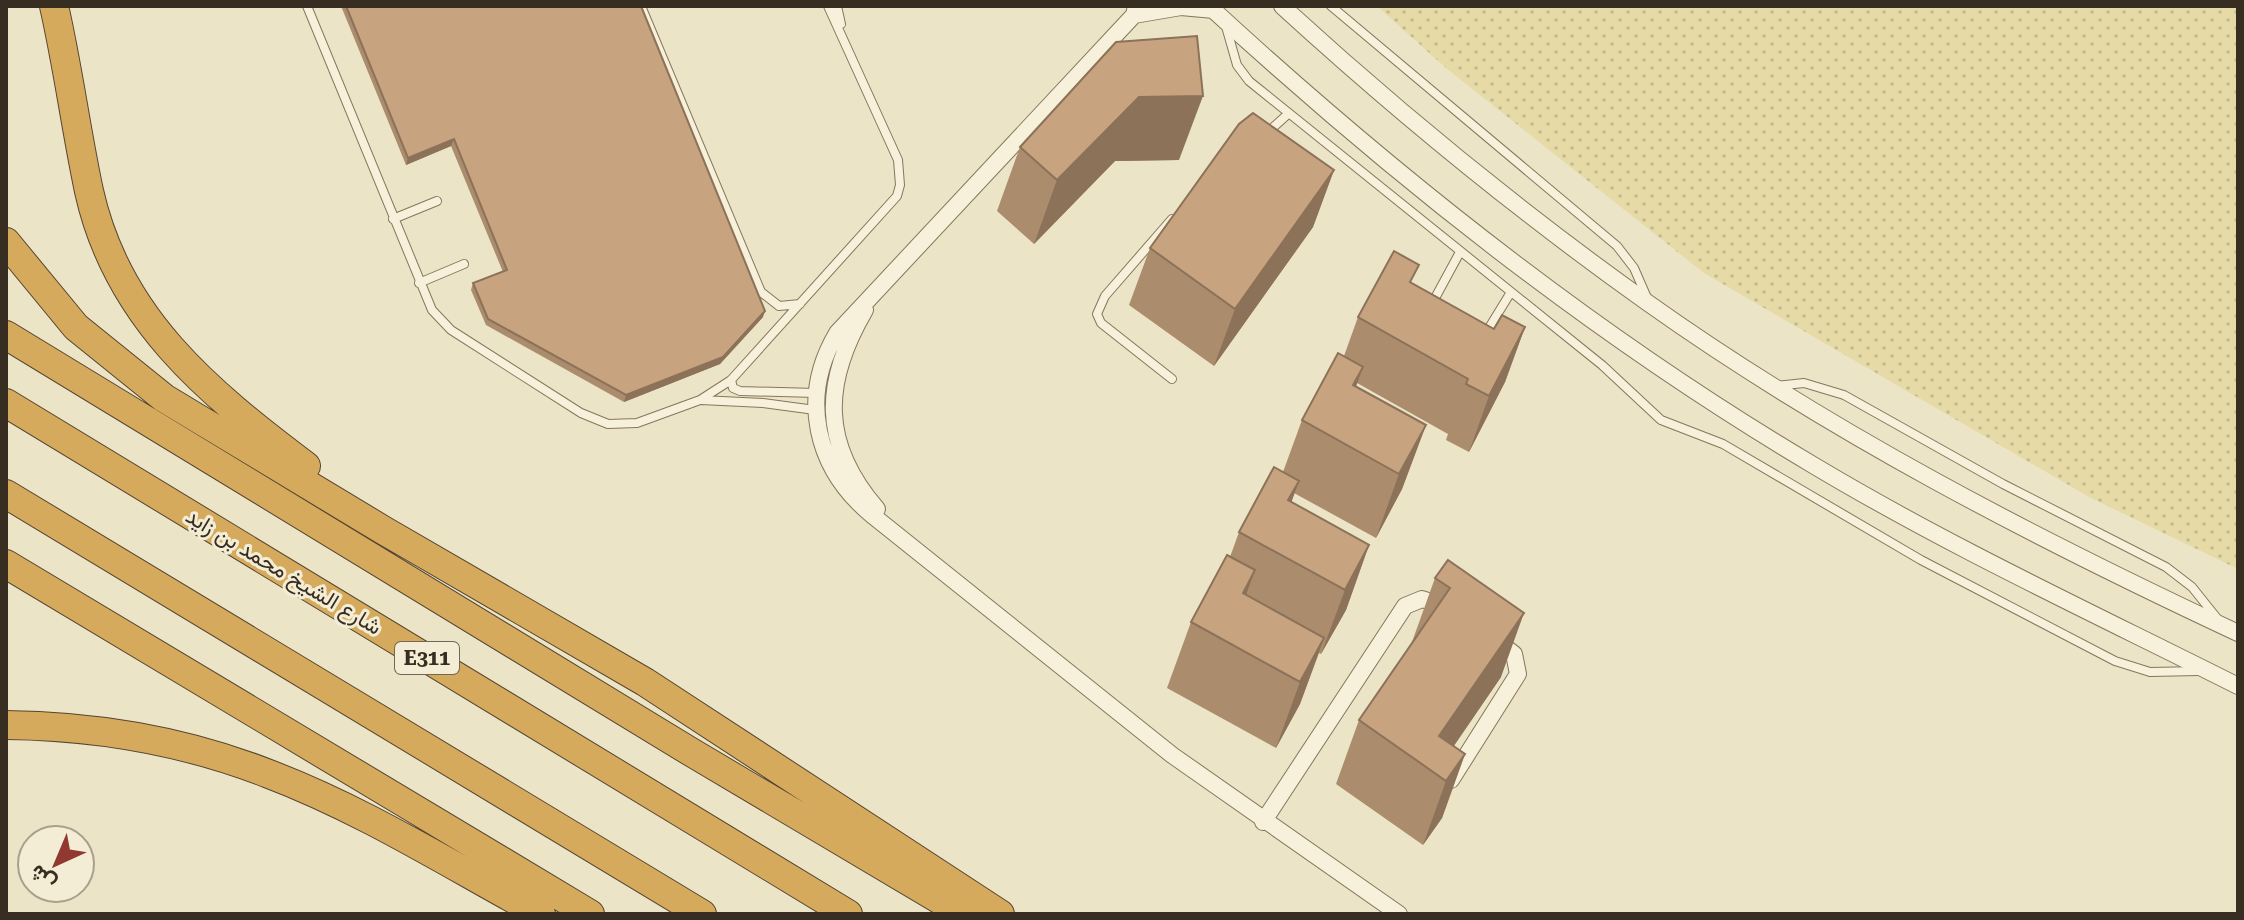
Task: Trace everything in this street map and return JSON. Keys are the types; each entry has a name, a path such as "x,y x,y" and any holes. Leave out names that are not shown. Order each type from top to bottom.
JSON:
{"highway":[{"path":"54,6 90,193 114,258 142,309 169,347 217,398 383,530"},
{"path":"6,242 50,300 133,376 383,530 700,716 1000,914"},
{"path":"6,335 691,752 964,914"},
{"name":"شارع الشيخ محمد بن زايد","path":"6,403 848,914"},
{"path":"6,494 702,914"},
{"path":"6,564 590,914"},
{"path":"6,725 110,732 232,760 310,791 541,914"}],"street":[{"path":"1282,6 1423,129 1650,304 1775,386 1920,472 2238,633"},
{"path":"1399,914 1263,822 1083,685 860,505 839,482 820,440 816,402 823,362 837,333 1135,11 1181,7 1216,12 1308,95 1479,235 1566,302 1687,387 1812,465 1954,545 2238,686"},
{"path":"879,288 841,358 834,385 834,422 852,475 899,534"},
{"path":"1263,822 1405,606 1413,600 1432,599 1473,625 1514,654 1518,674 1446,788"}],"lane":[{"path":"307,6 432,310 451,330 594,420 608,424 637,423 700,400 731,380 890,207 900,185 898,160 828,6"},
{"path":"641,6 761,292 779,306 803,304"},
{"path":"837,6 844,36"},
{"path":"1331,6 1617,246 1634,268 1650,304"},
{"path":"1216,12 1242,73 1288,114 1602,365 1661,420 1723,444 1921,560 2115,661 2168,674 2205,670"},
{"path":"1261,139 1288,114"},
{"path":"393,219 437,201"},
{"path":"1172,379 1101,323 1097,314 1105,296 1182,208"},
{"path":"1434,300 1460,252"},
{"path":"419,283 464,264"},
{"path":"1483,337 1511,292"},
{"path":"731,380 733,388 740,391 816,402"},
{"path":"1775,386 1804,383 1844,395 2003,484 2166,567 2192,587 2222,626"},
{"path":"700,400 816,402"}],"sand":[{"path":"1377,6 2238,6 2238,569 2089,497 1704,273 1446,68"}],"building":[{"path":"346,6 641,6 765,311 723,357 626,395 488,319 473,283 507,270 454,139 408,158"},
{"path":"1197,36 1203,96 1139,97 1057,180 1020,147 1116,42"},
{"path":"1253,113 1334,170 1235,309 1150,248 1239,124"},
{"path":"1394,251 1419,265 1410,282 1494,329 1502,315 1525,327 1489,396 1466,384 1468,379 1358,317"},
{"path":"1338,353 1363,367 1353,385 1426,425 1399,474 1302,420"},
{"path":"1274,467 1299,481 1288,500 1369,545 1345,590 1239,532"},
{"path":"1227,555 1255,570 1243,593 1324,638 1300,682 1191,622"},
{"path":"1448,560 1524,613 1439,736 1465,754 1446,781 1359,720 1450,588 1435,578"}]}
